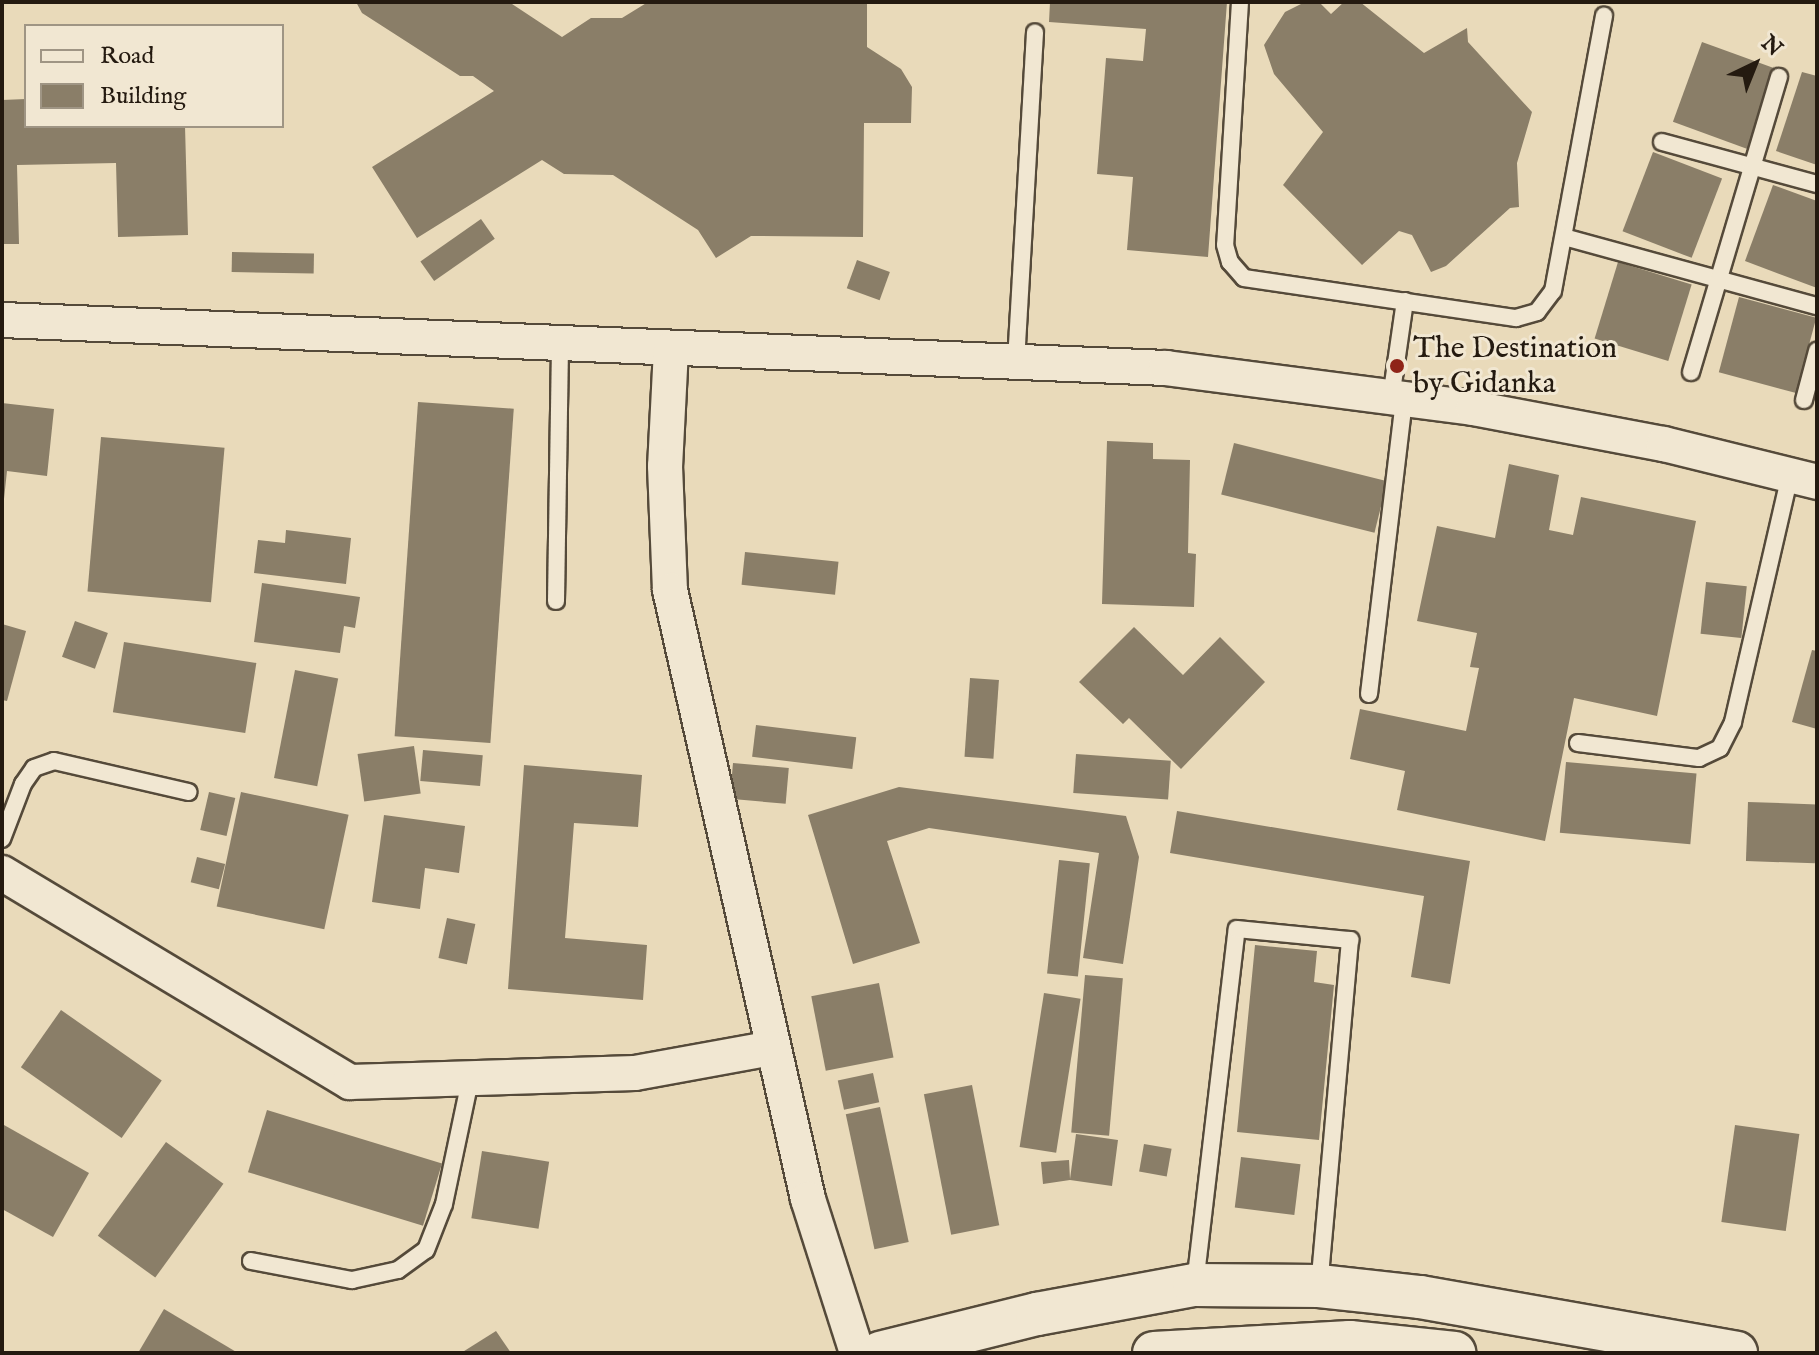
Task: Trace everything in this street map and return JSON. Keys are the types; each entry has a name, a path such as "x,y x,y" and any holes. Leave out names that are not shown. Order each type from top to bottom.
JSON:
{"street":[{"path":"2,320 1166,368 1397,399 1664,444 1804,479"},
{"path":"671,349 665,466 670,590 808,1199 857,1353"},
{"path":"2,873 350,1082 470,1081 635,1073 772,1048"},
{"path":"880,1353 1037,1314 1194,1285 1319,1286 1420,1297 1736,1353"},
{"path":"1154,1353 1350,1342 1454,1353"}],"lane":[{"path":"1240,2 1225,245 1230,262 1244,278 1516,318 1537,312 1553,291 1604,16"},
{"path":"1016,362 1035,33"},
{"path":"1691,372 1779,77"},
{"path":"1662,142 1817,184"},
{"path":"1564,237 1817,306"},
{"path":"1369,694 1405,301"},
{"path":"556,601 560,343"},
{"path":"1804,400 1817,351"},
{"path":"1578,743 1699,758 1720,748 1733,722 1804,479"},
{"path":"2,839 23,784 34,768 54,761 188,792"},
{"path":"1194,1285 1237,929 1350,940 1319,1286"},
{"path":"251,1261 352,1280 398,1270 426,1250 444,1204 470,1081"}],"building":[{"path":"356,2 509,2 562,37 591,18 622,18 648,2 867,2 867,47 901,69 912,87 911,123 864,123 863,237 751,236 716,258 698,230 613,175 564,174 542,160 417,238 372,167 494,91 473,76 460,76 362,13"},
{"path":"1050,2 1227,2 1208,257 1127,250 1133,177 1097,174 1106,58 1143,61 1146,29 1049,22"},
{"path":"1305,2 1319,2 1331,14 1344,2 1360,2 1424,53 1467,28 1468,42 1532,112 1517,163 1519,207 1510,208 1446,266 1431,272 1412,235 1399,231 1362,265 1283,185 1323,132 1274,74 1264,45 1285,12"},
{"path":"1702,42 1777,69 1748,149 1673,122"},
{"path":"1802,72 1817,76 1817,165 1776,151"},
{"path":"24,99 24,128 185,128 188,235 118,237 116,163 17,165 19,244 2,244 2,100"},
{"path":"1653,152 1722,179 1692,258 1623,231"},
{"path":"1773,185 1817,201 1817,288 1745,261"},
{"path":"481,219 495,239 434,281 420,261"},
{"path":"232,252 314,253 314,273 232,272"},
{"path":"857,260 890,272 880,300 847,288"},
{"path":"1618,262 1692,285 1668,361 1595,339"},
{"path":"1739,297 1816,318 1796,393 1719,372"},
{"path":"418,402 514,409 490,743 395,736"},
{"path":"2,403 54,409 47,476 7,471 4,499"},
{"path":"101,437 225,448 211,602 87,591"},
{"path":"1107,441 1153,443 1153,459 1190,460 1188,553 1196,554 1194,607 1102,604"},
{"path":"1234,443 1387,481 1374,533 1221,494"},
{"path":"1509,464 1559,475 1549,530 1573,535 1581,497 1696,521 1657,716 1574,698 1545,841 1397,810 1405,771 1350,759 1360,709 1466,731 1479,668 1470,667 1477,633 1417,621 1437,526 1495,538"},
{"path":"286,530 351,538 346,584 254,573 258,540 285,543"},
{"path":"745,552 838,562 835,595 742,585"},
{"path":"1706,582 1747,586 1741,638 1701,634"},
{"path":"262,583 360,597 355,628 344,626 340,653 254,642"},
{"path":"75,621 108,633 95,669 62,657"},
{"path":"2,624 26,631 7,701 2,700"},
{"path":"1134,627 1183,675 1220,637 1265,682 1181,769 1129,718 1123,724 1079,682"},
{"path":"124,642 256,663 245,733 113,712"},
{"path":"1812,650 1817,651 1817,729 1792,722"},
{"path":"295,670 338,678 317,786 274,778"},
{"path":"970,678 999,680 993,759 964,757"},
{"path":"756,725 856,737 852,769 752,757"},
{"path":"414,746 421,794 364,801 358,754"},
{"path":"423,750 483,755 480,786 420,781"},
{"path":"1076,754 1171,761 1168,800 1073,793"},
{"path":"1566,762 1697,773 1690,844 1560,833"},
{"path":"733,763 789,768 786,804 730,799"},
{"path":"524,765 642,775 638,827 574,823 565,938 647,945 643,1000 508,989"},
{"path":"899,787 1126,816 1139,857 1123,964 1083,958 1099,853 929,828 887,841 920,943 853,964 808,815"},
{"path":"209,792 235,798 227,836 200,830"},
{"path":"241,792 349,815 324,929 217,906"},
{"path":"1748,802 1817,804 1815,863 1746,861"},
{"path":"1177,811 1470,861 1450,984 1411,977 1424,896 1170,853"},
{"path":"384,815 465,826 459,873 425,868 420,909 372,902"},
{"path":"197,857 225,864 219,889 191,882"},
{"path":"1059,860 1090,863 1078,977 1047,973"},
{"path":"447,918 475,924 467,964 438,958"},
{"path":"1255,945 1317,951 1314,982 1334,985 1319,1140 1237,1132"},
{"path":"1085,975 1123,978 1109,1136 1071,1132"},
{"path":"879,983 894,1058 826,1071 811,996"},
{"path":"1044,993 1081,999 1056,1153 1020,1147"},
{"path":"61,1010 162,1081 122,1138 21,1067"},
{"path":"873,1073 879,1102 844,1110 838,1080"},
{"path":"972,1085 999,1225 951,1235 924,1094"},
{"path":"880,1107 909,1242 874,1249 846,1114"},
{"path":"267,1110 442,1164 423,1226 248,1172"},
{"path":"4,1125 89,1173 53,1237 2,1209"},
{"path":"1735,1125 1799,1134 1786,1231 1721,1222"},
{"path":"1076,1134 1118,1140 1112,1186 1070,1180 1043,1184 1041,1162 1069,1160 1070,1179"},
{"path":"166,1142 223,1184 155,1278 98,1236"},
{"path":"1144,1144 1172,1149 1167,1176 1139,1172"},
{"path":"482,1151 549,1162 539,1229 471,1218"},
{"path":"1241,1157 1301,1164 1294,1215 1235,1208"},
{"path":"164,1309 238,1353 138,1353"},
{"path":"496,1331 511,1353 461,1353"}],"place":[{"name":"The Destination by Gidanka","path":"1397,366"}]}
